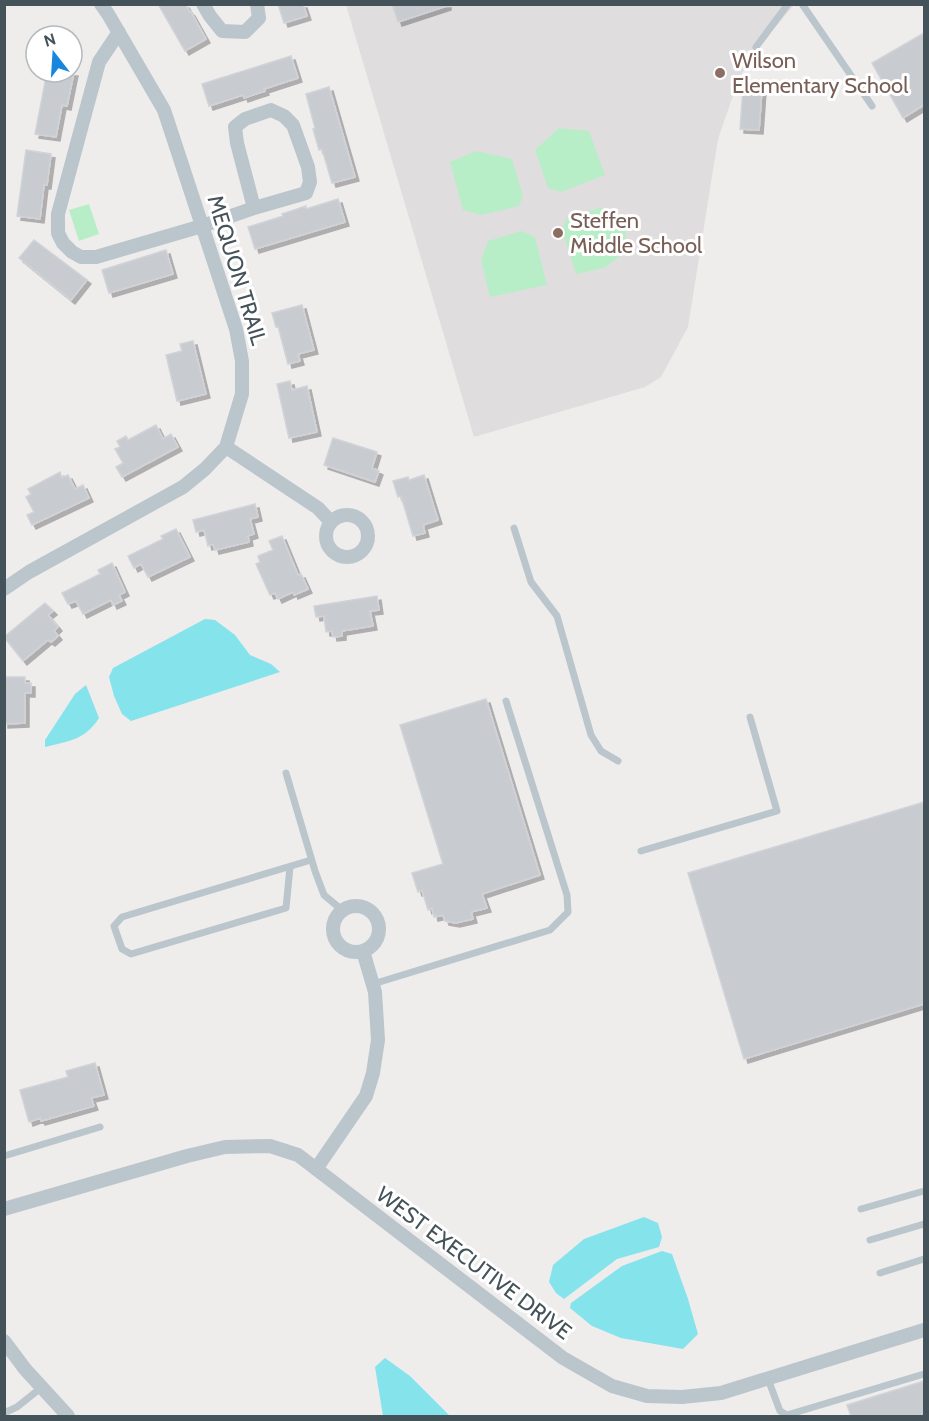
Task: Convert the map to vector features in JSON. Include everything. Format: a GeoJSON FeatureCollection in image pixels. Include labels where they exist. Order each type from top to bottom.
{"type":"FeatureCollection","features":[{"type":"Feature","properties":{"kind":"street"},"geometry":{"type":"LineString","coordinates":[[203,4],[222,31],[245,32],[259,18],[257,4]]}},
{"type":"Feature","properties":{"kind":"street","name":"MEQUON TRAIL"},"geometry":{"type":"LineString","coordinates":[[4,589],[29,572],[183,487],[205,469],[226,447],[242,394],[242,361],[236,329],[164,110],[119,32],[109,8]]}},
{"type":"Feature","properties":{"kind":"street"},"geometry":{"type":"LineString","coordinates":[[119,32],[99,62],[58,214],[58,233],[63,243],[81,257],[96,257],[306,193],[310,182],[308,167],[293,125],[284,116],[272,110],[245,119],[235,128],[254,208]]}},
{"type":"Feature","properties":{"kind":"street"},"geometry":{"type":"LineString","coordinates":[[226,447],[318,508],[331,522]]}},
{"type":"Feature","properties":{"kind":"street"},"geometry":{"type":"LineString","coordinates":[[349,907],[364,907],[371,911],[379,925],[376,941],[363,951],[356,952],[343,948],[334,937],[333,922],[342,910],[349,907]]}},
{"type":"Feature","properties":{"kind":"street"},"geometry":{"type":"LineString","coordinates":[[315,1169],[366,1096],[373,1072],[378,1040],[375,992],[363,951]]}},
{"type":"Feature","properties":{"kind":"street","name":"WEST EXECUTIVE DRIVE"},"geometry":{"type":"LineString","coordinates":[[4,1209],[225,1147],[270,1146],[298,1155],[562,1358],[612,1386],[647,1395],[682,1397],[721,1393],[924,1330]]}},
{"type":"Feature","properties":{"kind":"street"},"geometry":{"type":"LineString","coordinates":[[4,1341],[25,1369],[68,1416]]}},
{"type":"Feature","properties":{"kind":"lane"},"geometry":{"type":"LineString","coordinates":[[756,47],[788,4]]}},
{"type":"Feature","properties":{"kind":"lane"},"geometry":{"type":"LineString","coordinates":[[802,4],[872,106]]}},
{"type":"Feature","properties":{"kind":"lane"},"geometry":{"type":"LineString","coordinates":[[514,528],[531,582],[557,616],[591,735],[601,751],[618,761]]}},
{"type":"Feature","properties":{"kind":"lane"},"geometry":{"type":"LineString","coordinates":[[373,984],[550,930],[568,912],[567,895],[506,701]]}},
{"type":"Feature","properties":{"kind":"lane"},"geometry":{"type":"LineString","coordinates":[[641,851],[777,811],[750,717]]}},
{"type":"Feature","properties":{"kind":"lane"},"geometry":{"type":"LineString","coordinates":[[286,773],[311,860],[324,895],[342,910]]}},
{"type":"Feature","properties":{"kind":"lane"},"geometry":{"type":"LineString","coordinates":[[290,867],[286,908],[131,954],[122,949],[114,926],[123,917],[311,860]]}},
{"type":"Feature","properties":{"kind":"lane"},"geometry":{"type":"LineString","coordinates":[[4,1156],[100,1127]]}},
{"type":"Feature","properties":{"kind":"lane"},"geometry":{"type":"LineString","coordinates":[[861,1209],[924,1191]]}},
{"type":"Feature","properties":{"kind":"lane"},"geometry":{"type":"LineString","coordinates":[[870,1240],[924,1224]]}},
{"type":"Feature","properties":{"kind":"lane"},"geometry":{"type":"LineString","coordinates":[[880,1273],[924,1259]]}},
{"type":"Feature","properties":{"kind":"lane"},"geometry":{"type":"LineString","coordinates":[[768,1378],[780,1411],[787,1416],[924,1374]]}},
{"type":"Feature","properties":{"kind":"lane"},"geometry":{"type":"LineString","coordinates":[[4,1413],[17,1407],[42,1387]]}},
{"type":"Feature","properties":{"kind":"shaded area","name":"Steffen Middle School"},"geometry":{"type":"Polygon","coordinates":[[[346,5],[794,5],[760,45],[739,78],[718,139],[688,327],[661,377],[645,387],[474,437],[346,5]]]}},
{"type":"Feature","properties":{"kind":"green space"},"geometry":{"type":"Polygon","coordinates":[[[559,128],[589,131],[605,175],[561,192],[548,188],[535,150],[559,128]]]}},
{"type":"Feature","properties":{"kind":"green space"},"geometry":{"type":"Polygon","coordinates":[[[476,151],[512,159],[523,196],[519,206],[481,215],[463,210],[450,162],[476,151]]]}},
{"type":"Feature","properties":{"kind":"green space"},"geometry":{"type":"Polygon","coordinates":[[[89,204],[99,234],[79,241],[69,210],[89,204]]]}},
{"type":"Feature","properties":{"kind":"green space"},"geometry":{"type":"Polygon","coordinates":[[[603,207],[626,231],[624,253],[604,268],[576,274],[562,230],[567,218],[603,207]]]}},
{"type":"Feature","properties":{"kind":"green space"},"geometry":{"type":"Polygon","coordinates":[[[522,231],[535,237],[547,285],[490,297],[481,260],[488,241],[522,231]]]}},
{"type":"Feature","properties":{"kind":"water"},"geometry":{"type":"Polygon","coordinates":[[[205,619],[215,620],[235,635],[250,655],[271,664],[280,672],[131,721],[122,714],[109,677],[113,668],[205,619]]]}},
{"type":"Feature","properties":{"kind":"water"},"geometry":{"type":"Polygon","coordinates":[[[86,685],[99,718],[82,735],[45,747],[45,740],[75,694],[86,685]]]}},
{"type":"Feature","properties":{"kind":"water"},"geometry":{"type":"Polygon","coordinates":[[[644,1217],[658,1223],[662,1237],[659,1247],[617,1259],[564,1299],[556,1293],[549,1282],[553,1265],[584,1239],[644,1217]]]}},
{"type":"Feature","properties":{"kind":"water"},"geometry":{"type":"Polygon","coordinates":[[[662,1251],[672,1254],[698,1334],[683,1349],[621,1338],[592,1326],[570,1308],[571,1303],[622,1266],[662,1251]]]}},
{"type":"Feature","properties":{"kind":"water"},"geometry":{"type":"Polygon","coordinates":[[[385,1358],[410,1376],[450,1416],[383,1416],[375,1367],[385,1358]]]}},
{"type":"Feature","properties":{"kind":"building"},"geometry":{"type":"Polygon","coordinates":[[[158,4],[185,4],[206,39],[185,51],[158,4]]]}},
{"type":"Feature","properties":{"kind":"building"},"geometry":{"type":"Polygon","coordinates":[[[278,4],[303,4],[307,16],[284,23],[278,4]]]}},
{"type":"Feature","properties":{"kind":"building"},"geometry":{"type":"Polygon","coordinates":[[[392,4],[447,4],[447,6],[398,22],[392,4]]]}},
{"type":"Feature","properties":{"kind":"building"},"geometry":{"type":"Polygon","coordinates":[[[924,33],[924,105],[903,118],[872,63],[924,33]]]}},
{"type":"Feature","properties":{"kind":"building"},"geometry":{"type":"Polygon","coordinates":[[[291,56],[298,78],[244,98],[243,95],[209,106],[202,84],[291,56]]]}},
{"type":"Feature","properties":{"kind":"building"},"geometry":{"type":"Polygon","coordinates":[[[45,84],[72,84],[67,106],[62,105],[56,137],[35,134],[45,84]]]}},
{"type":"Feature","properties":{"kind":"building"},"geometry":{"type":"Polygon","coordinates":[[[329,87],[355,177],[332,183],[322,149],[319,150],[306,94],[329,87]]]}},
{"type":"Feature","properties":{"kind":"building"},"geometry":{"type":"Polygon","coordinates":[[[743,88],[762,89],[759,130],[740,129],[743,88]]]}},
{"type":"Feature","properties":{"kind":"building"},"geometry":{"type":"Polygon","coordinates":[[[26,150],[51,154],[40,219],[17,216],[26,150]]]}},
{"type":"Feature","properties":{"kind":"building"},"geometry":{"type":"Polygon","coordinates":[[[338,199],[345,222],[255,249],[248,227],[306,206],[306,209],[338,199]]]}},
{"type":"Feature","properties":{"kind":"building"},"geometry":{"type":"Polygon","coordinates":[[[34,240],[87,280],[71,300],[19,258],[34,240]]]}},
{"type":"Feature","properties":{"kind":"building"},"geometry":{"type":"Polygon","coordinates":[[[166,250],[173,274],[109,293],[102,270],[166,250]]]}},
{"type":"Feature","properties":{"kind":"building"},"geometry":{"type":"Polygon","coordinates":[[[302,305],[314,350],[298,354],[300,361],[288,364],[278,326],[276,327],[272,313],[302,305]]]}},
{"type":"Feature","properties":{"kind":"building"},"geometry":{"type":"Polygon","coordinates":[[[193,341],[206,394],[177,401],[166,355],[182,351],[180,344],[193,341]]]}},
{"type":"Feature","properties":{"kind":"building"},"geometry":{"type":"Polygon","coordinates":[[[290,381],[292,390],[307,386],[317,432],[289,438],[277,384],[290,381]]]}},
{"type":"Feature","properties":{"kind":"building"},"geometry":{"type":"Polygon","coordinates":[[[156,425],[163,439],[171,434],[178,447],[122,477],[116,467],[123,463],[115,449],[120,447],[117,441],[126,436],[128,440],[156,425]]]}},
{"type":"Feature","properties":{"kind":"building"},"geometry":{"type":"Polygon","coordinates":[[[333,438],[377,452],[372,468],[379,471],[375,482],[324,465],[333,438]]]}},
{"type":"Feature","properties":{"kind":"building"},"geometry":{"type":"Polygon","coordinates":[[[60,472],[62,478],[68,475],[75,489],[83,485],[89,498],[32,525],[27,515],[34,512],[26,497],[31,494],[28,489],[60,472]]]}},
{"type":"Feature","properties":{"kind":"building"},"geometry":{"type":"Polygon","coordinates":[[[424,475],[438,520],[423,525],[425,533],[413,536],[401,496],[398,497],[393,481],[408,477],[409,480],[424,475]]]}},
{"type":"Feature","properties":{"kind":"building"},"geometry":{"type":"Polygon","coordinates":[[[255,504],[258,517],[250,519],[254,534],[248,536],[249,542],[215,550],[213,544],[208,546],[204,530],[196,532],[193,520],[255,504]]]}},
{"type":"Feature","properties":{"kind":"building"},"geometry":{"type":"Polygon","coordinates":[[[176,529],[190,557],[148,577],[141,564],[134,568],[128,556],[163,539],[161,536],[176,529]]]}},
{"type":"Feature","properties":{"kind":"building"},"geometry":{"type":"Polygon","coordinates":[[[282,536],[298,575],[301,574],[308,589],[294,595],[293,592],[278,599],[275,593],[270,595],[256,564],[260,562],[258,556],[273,550],[269,541],[282,536]]]}},
{"type":"Feature","properties":{"kind":"building"},"geometry":{"type":"Polygon","coordinates":[[[112,563],[125,592],[119,595],[122,601],[113,605],[111,600],[83,614],[76,601],[68,604],[62,593],[100,574],[98,570],[112,563]]]}},
{"type":"Feature","properties":{"kind":"building"},"geometry":{"type":"Polygon","coordinates":[[[377,596],[379,610],[370,611],[373,626],[342,631],[342,636],[333,637],[332,631],[326,632],[324,616],[316,617],[314,606],[377,596]]]}},
{"type":"Feature","properties":{"kind":"building"},"geometry":{"type":"Polygon","coordinates":[[[45,603],[53,611],[48,615],[58,627],[54,631],[58,636],[51,642],[48,640],[23,661],[4,637],[45,603]]]}},
{"type":"Feature","properties":{"kind":"building"},"geometry":{"type":"Polygon","coordinates":[[[4,677],[25,677],[25,683],[31,683],[31,693],[25,693],[25,723],[4,724],[4,677]]]}},
{"type":"Feature","properties":{"kind":"building"},"geometry":{"type":"Polygon","coordinates":[[[486,699],[540,875],[482,894],[487,908],[471,912],[473,919],[456,923],[445,921],[443,915],[434,917],[432,908],[428,910],[422,890],[418,892],[412,873],[443,864],[400,725],[486,699]]]}},
{"type":"Feature","properties":{"kind":"building"},"geometry":{"type":"Polygon","coordinates":[[[924,802],[924,1004],[744,1059],[688,873],[924,802]]]}},
{"type":"Feature","properties":{"kind":"building"},"geometry":{"type":"Polygon","coordinates":[[[95,1063],[104,1095],[91,1098],[94,1106],[41,1121],[40,1118],[29,1122],[20,1090],[68,1077],[66,1071],[95,1063]]]}},
{"type":"Feature","properties":{"kind":"building"},"geometry":{"type":"Polygon","coordinates":[[[924,1381],[924,1416],[851,1416],[847,1405],[924,1381]]]}},
{"type":"Feature","properties":{"kind":"place","name":"Wilson Elementary School"},"geometry":{"type":"Point","coordinates":[720,73]}},
{"type":"Feature","properties":{"kind":"place","name":"Steffen Middle School"},"geometry":{"type":"Point","coordinates":[558,233]}}]}
